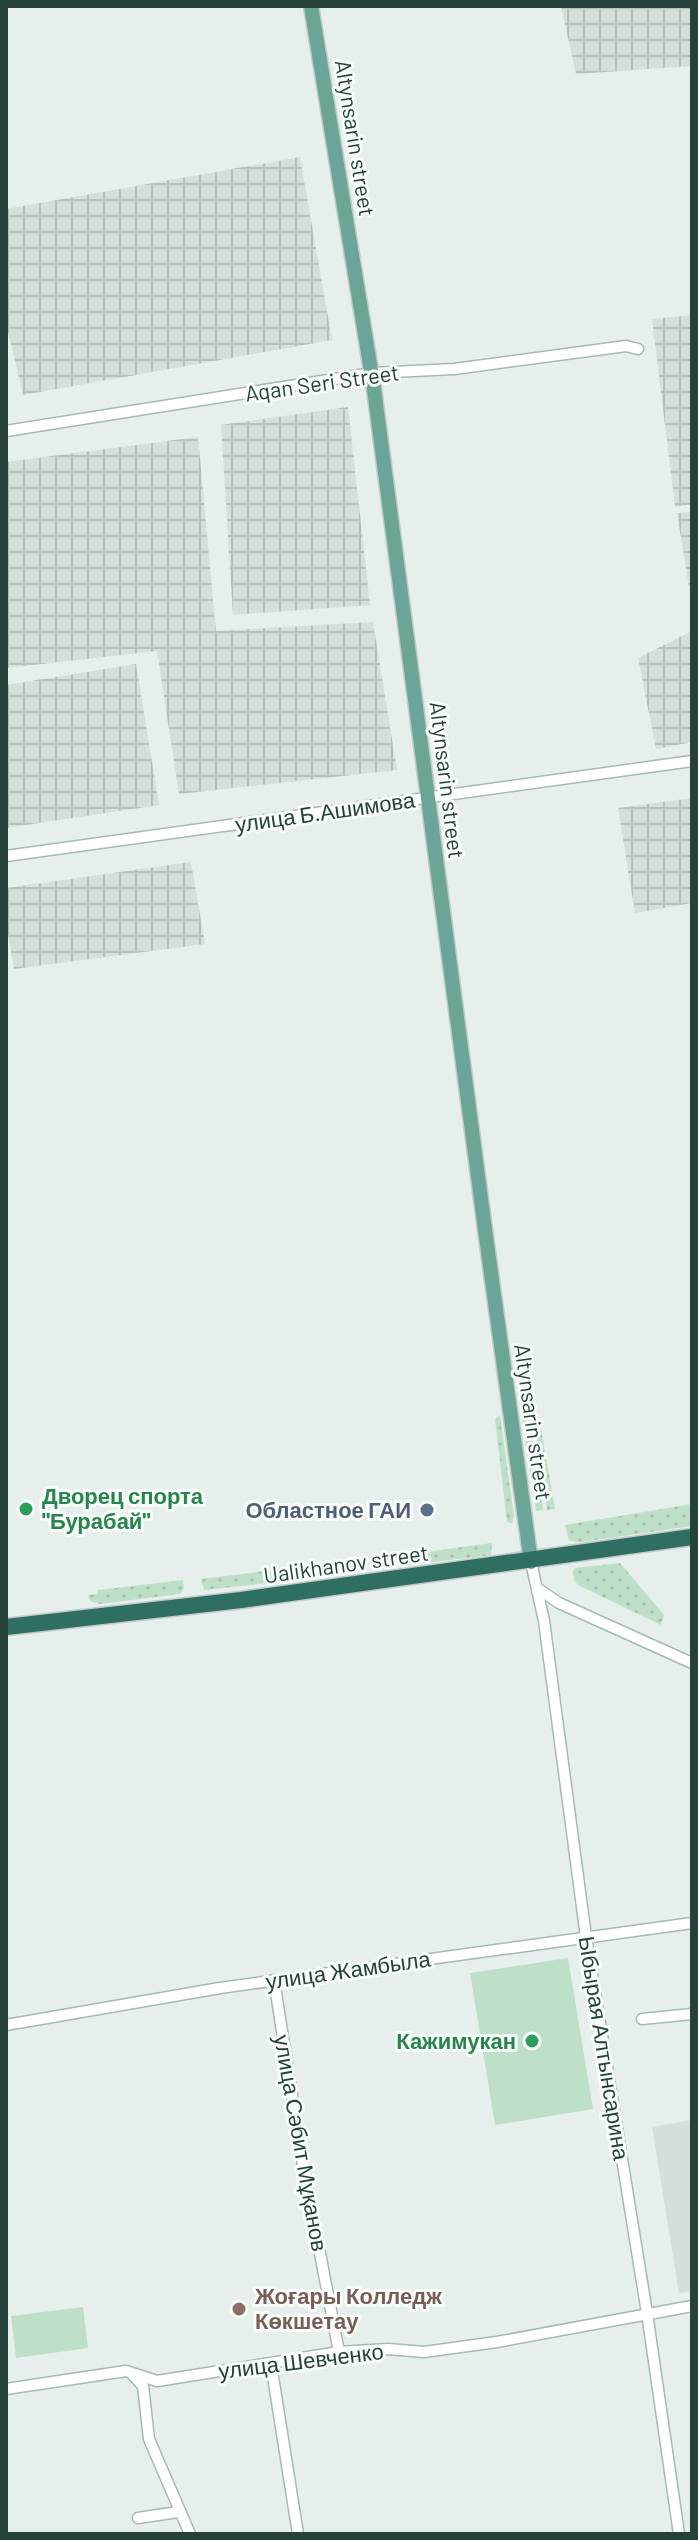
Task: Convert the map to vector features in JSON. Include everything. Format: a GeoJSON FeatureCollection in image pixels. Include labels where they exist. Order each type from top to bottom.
{"type":"FeatureCollection","features":[{"type":"Feature","properties":{"kind":"highway","name":"Ualikhanov street"},"geometry":{"type":"LineString","coordinates":[[6,1627],[531,1562],[692,1537]]}},
{"type":"Feature","properties":{"kind":"main road","name":"Altynsarin street"},"geometry":{"type":"LineString","coordinates":[[311,6],[372,373],[531,1562]]}},
{"type":"Feature","properties":{"kind":"street","name":"Aqan Seri Street"},"geometry":{"type":"LineString","coordinates":[[6,431],[372,373],[454,369],[626,346],[638,349]]}},
{"type":"Feature","properties":{"kind":"street","name":"улица Б.Ашимова"},"geometry":{"type":"LineString","coordinates":[[6,856],[692,761]]}},
{"type":"Feature","properties":{"kind":"street","name":"Ыбырая Алтынсарина"},"geometry":{"type":"LineString","coordinates":[[531,1562],[544,1621],[586,1937],[679,2534]]}},
{"type":"Feature","properties":{"kind":"street"},"geometry":{"type":"LineString","coordinates":[[537,1588],[559,1603],[692,1663]]}},
{"type":"Feature","properties":{"kind":"street","name":"улица Жамбыла"},"geometry":{"type":"LineString","coordinates":[[6,2025],[274,1980],[692,1923]]}},
{"type":"Feature","properties":{"kind":"street","name":"улица Сәбит Мұқанов"},"geometry":{"type":"LineString","coordinates":[[274,1980],[303,2165],[339,2352]]}},
{"type":"Feature","properties":{"kind":"street"},"geometry":{"type":"LineString","coordinates":[[642,2019],[692,2014]]}},
{"type":"Feature","properties":{"kind":"street","name":"улица Шевченко"},"geometry":{"type":"LineString","coordinates":[[6,2389],[126,2371],[157,2381],[339,2352],[388,2349],[424,2352],[497,2342],[692,2306]]}},
{"type":"Feature","properties":{"kind":"street"},"geometry":{"type":"LineString","coordinates":[[271,2364],[298,2534]]}},
{"type":"Feature","properties":{"kind":"street"},"geometry":{"type":"LineString","coordinates":[[126,2371],[138,2378],[143,2386],[149,2439],[190,2534]]}},
{"type":"Feature","properties":{"kind":"street"},"geometry":{"type":"LineString","coordinates":[[138,2518],[178,2512]]}},
{"type":"Feature","properties":{"kind":"shaded area"},"geometry":{"type":"Polygon","coordinates":[[[561,6],[692,6],[692,66],[576,74],[561,6]]]}},
{"type":"Feature","properties":{"kind":"shaded area"},"geometry":{"type":"Polygon","coordinates":[[[300,157],[332,340],[23,395],[6,323],[6,209],[300,157]]]}},
{"type":"Feature","properties":{"kind":"shaded area"},"geometry":{"type":"Polygon","coordinates":[[[692,315],[692,504],[675,507],[652,319],[692,315]]]}},
{"type":"Feature","properties":{"kind":"shaded area"},"geometry":{"type":"Polygon","coordinates":[[[348,407],[370,605],[233,615],[221,425],[348,407]]]}},
{"type":"Feature","properties":{"kind":"shaded area"},"geometry":{"type":"Polygon","coordinates":[[[198,437],[216,631],[373,622],[397,770],[179,794],[157,651],[6,668],[6,462],[198,437]]]}},
{"type":"Feature","properties":{"kind":"shaded area"},"geometry":{"type":"Polygon","coordinates":[[[692,512],[692,605],[677,513],[692,512]]]}},
{"type":"Feature","properties":{"kind":"shaded area"},"geometry":{"type":"Polygon","coordinates":[[[692,631],[692,742],[656,749],[638,658],[692,631]]]}},
{"type":"Feature","properties":{"kind":"shaded area"},"geometry":{"type":"Polygon","coordinates":[[[136,664],[159,805],[6,828],[6,685],[136,664]]]}},
{"type":"Feature","properties":{"kind":"shaded area"},"geometry":{"type":"Polygon","coordinates":[[[692,798],[692,903],[635,913],[618,808],[692,798]]]}},
{"type":"Feature","properties":{"kind":"shaded area"},"geometry":{"type":"Polygon","coordinates":[[[191,862],[205,944],[14,969],[6,923],[6,888],[191,862]]]}},
{"type":"Feature","properties":{"kind":"shaded area"},"geometry":{"type":"Polygon","coordinates":[[[692,2120],[692,2291],[679,2293],[652,2127],[692,2120]]]}},
{"type":"Feature","properties":{"kind":"green space"},"geometry":{"type":"Polygon","coordinates":[[[528,1411],[543,1510],[536,1511],[521,1412],[528,1411]]]}},
{"type":"Feature","properties":{"kind":"green space"},"geometry":{"type":"Polygon","coordinates":[[[500,1415],[514,1516],[512,1523],[507,1522],[495,1419],[500,1415]]]}},
{"type":"Feature","properties":{"kind":"green space"},"geometry":{"type":"Polygon","coordinates":[[[534,1417],[539,1417],[555,1509],[547,1510],[534,1417]]]}},
{"type":"Feature","properties":{"kind":"green space"},"geometry":{"type":"Polygon","coordinates":[[[692,1504],[692,1526],[582,1542],[569,1541],[565,1525],[692,1504]]]}},
{"type":"Feature","properties":{"kind":"green space"},"geometry":{"type":"Polygon","coordinates":[[[492,1543],[491,1555],[401,1566],[393,1559],[395,1556],[492,1543]]]}},
{"type":"Feature","properties":{"kind":"green space"},"geometry":{"type":"Polygon","coordinates":[[[351,1563],[351,1572],[291,1580],[287,1572],[351,1563]]]}},
{"type":"Feature","properties":{"kind":"green space"},"geometry":{"type":"Polygon","coordinates":[[[620,1563],[664,1615],[661,1625],[578,1585],[574,1580],[575,1568],[620,1563]]]}},
{"type":"Feature","properties":{"kind":"green space"},"geometry":{"type":"Polygon","coordinates":[[[273,1570],[274,1578],[269,1583],[204,1590],[201,1579],[273,1570]]]}},
{"type":"Feature","properties":{"kind":"green space"},"geometry":{"type":"Polygon","coordinates":[[[183,1580],[184,1588],[180,1594],[100,1604],[90,1601],[88,1595],[97,1594],[98,1590],[183,1580]]]}},
{"type":"Feature","properties":{"kind":"green space","name":"Кажимукан"},"geometry":{"type":"Polygon","coordinates":[[[568,1958],[593,2109],[495,2125],[470,1973],[568,1958]]]}},
{"type":"Feature","properties":{"kind":"green space"},"geometry":{"type":"Polygon","coordinates":[[[83,2307],[88,2348],[16,2358],[11,2316],[83,2307]]]}},
{"type":"Feature","properties":{"kind":"place","name":"Дворец спорта \"Бурабай\""},"geometry":{"type":"Point","coordinates":[26,1509]}},
{"type":"Feature","properties":{"kind":"place","name":"Областное ГАИ"},"geometry":{"type":"Point","coordinates":[427,1510]}},
{"type":"Feature","properties":{"kind":"place","name":"Кажимукан"},"geometry":{"type":"Point","coordinates":[532,2041]}},
{"type":"Feature","properties":{"kind":"place","name":"Жоғары Колледж Көкшетау"},"geometry":{"type":"Point","coordinates":[239,2309]}}]}
